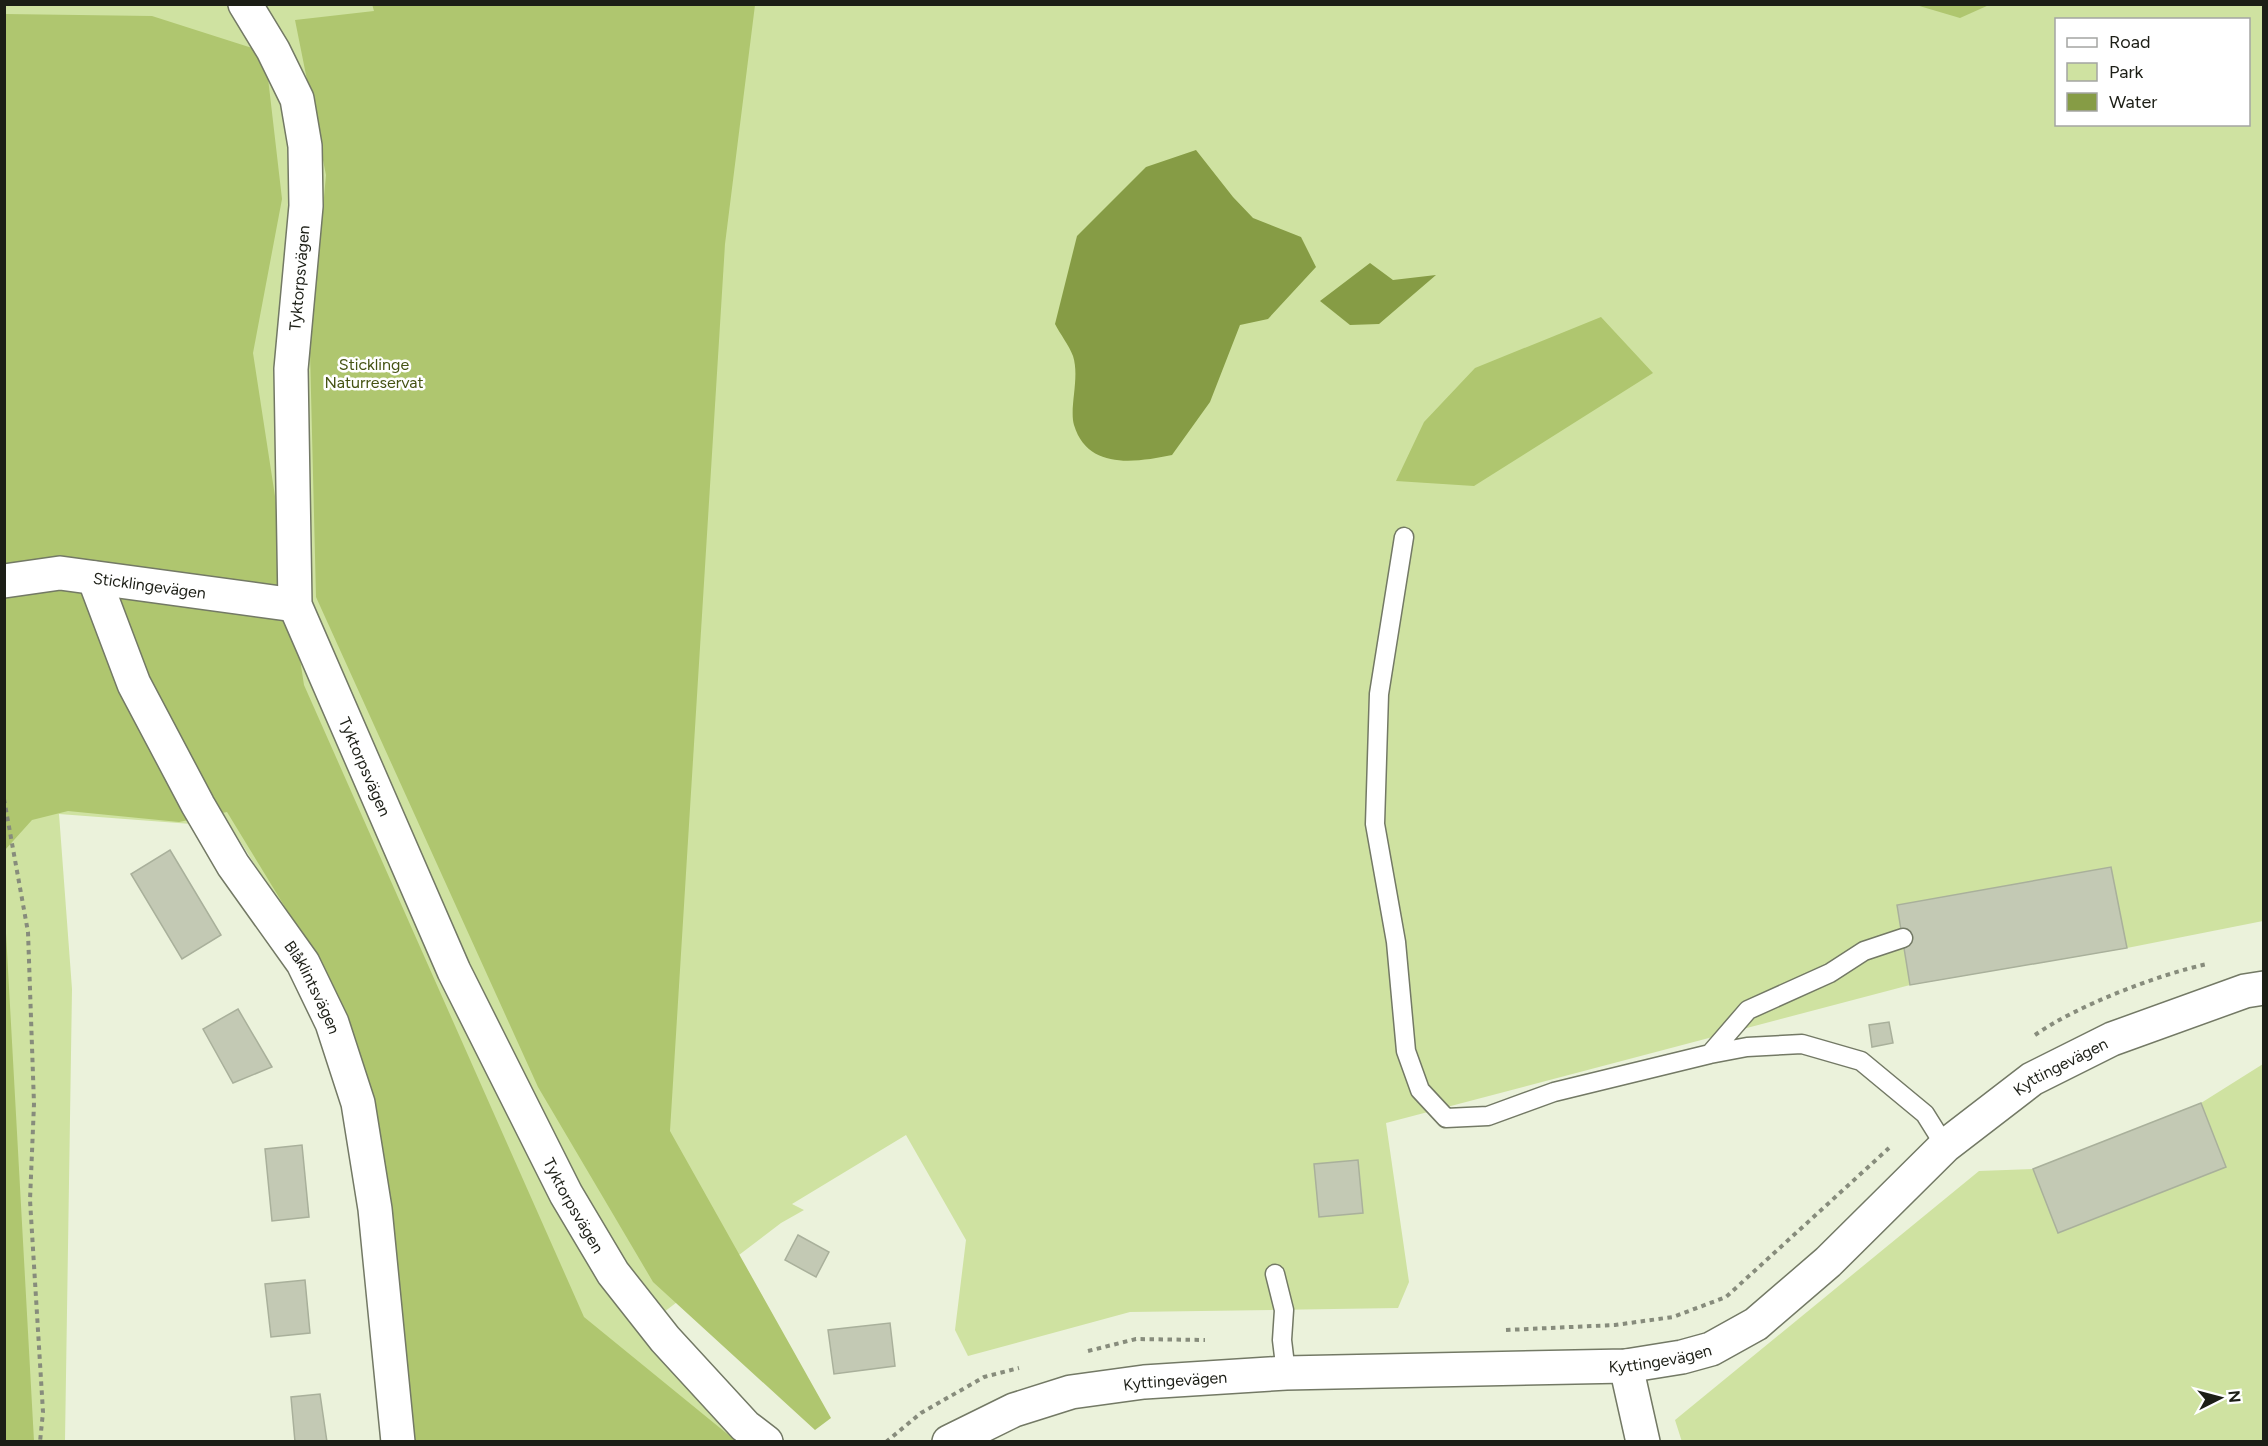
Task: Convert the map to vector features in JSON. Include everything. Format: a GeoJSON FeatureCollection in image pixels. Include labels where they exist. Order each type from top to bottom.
{"type":"FeatureCollection","features":[{"type":"Feature","properties":{"kind":"street","name":"Tyktorpsvägen"},"geometry":{"type":"LineString","coordinates":[[245,4],[273,50],[297,99],[305,146],[306,206],[291,369],[295,605],[454,971],[566,1194],[613,1273],[664,1339],[745,1426],[766,1442]]}},
{"type":"Feature","properties":{"kind":"street","name":"Sticklingevägen"},"geometry":{"type":"LineString","coordinates":[[4,581],[60,573],[295,605]]}},
{"type":"Feature","properties":{"kind":"street","name":"Blåklintsvägen"},"geometry":{"type":"LineString","coordinates":[[94,578],[135,684],[198,805],[233,865],[303,963],[332,1023],[358,1103],[371,1186],[398,1442]]}},
{"type":"Feature","properties":{"kind":"street","name":"Kyttingevägen"},"geometry":{"type":"LineString","coordinates":[[949,1442],[1014,1410],[1071,1392],[1144,1382],[1286,1372],[1626,1366],[1682,1357],[1711,1348],[1756,1324],[1828,1262],[1945,1146],[2032,1079],[2112,1039],[2245,991],[2264,988]]}},
{"type":"Feature","properties":{"kind":"street"},"geometry":{"type":"LineString","coordinates":[[1626,1366],[1643,1442]]}},
{"type":"Feature","properties":{"kind":"lane"},"geometry":{"type":"LineString","coordinates":[[1404,537],[1379,694],[1375,824],[1396,942],[1406,1052],[1420,1090],[1446,1119],[1488,1116],[1554,1092],[1710,1054],[1747,1047],[1802,1044],[1861,1061],[1925,1114],[1945,1146]]}},
{"type":"Feature","properties":{"kind":"lane"},"geometry":{"type":"LineString","coordinates":[[1710,1054],[1748,1010],[1830,973],[1864,951],[1903,938]]}},
{"type":"Feature","properties":{"kind":"lane"},"geometry":{"type":"LineString","coordinates":[[1275,1274],[1284,1310],[1282,1340],[1286,1372]]}},
{"type":"Feature","properties":{"kind":"path"},"geometry":{"type":"LineString","coordinates":[[4,799],[28,932],[34,1104],[30,1200],[43,1412],[40,1442]]}},
{"type":"Feature","properties":{"kind":"path"},"geometry":{"type":"LineString","coordinates":[[2025,1042],[2053,1022],[2171,972],[2217,962]]}},
{"type":"Feature","properties":{"kind":"path"},"geometry":{"type":"LineString","coordinates":[[1496,1330],[1615,1325],[1673,1317],[1726,1297],[1925,1114]]}},
{"type":"Feature","properties":{"kind":"path"},"geometry":{"type":"LineString","coordinates":[[1081,1353],[1136,1339],[1214,1340]]}},
{"type":"Feature","properties":{"kind":"path"},"geometry":{"type":"LineString","coordinates":[[886,1442],[921,1413],[984,1377],[1027,1366]]}},
{"type":"Feature","properties":{"kind":"green space","name":"Sticklinge Naturreservat"},"geometry":{"type":"Polygon","coordinates":[[[372,4],[755,5],[725,244],[670,1131],[831,1418],[815,1430],[653,1282],[538,1087],[316,597],[310,352],[326,175],[295,20],[374,11],[372,4]]]}},
{"type":"Feature","properties":{"kind":"green space","name":"Sticklinge Naturreservat"},"geometry":{"type":"Polygon","coordinates":[[[5,5],[2263,5],[2263,921],[2127,948],[1910,985],[1386,1123],[1409,1282],[1398,1308],[1130,1312],[968,1356],[955,1330],[966,1240],[906,1135],[792,1204],[804,1210],[781,1223],[664,1312],[758,1441],[413,1442],[334,990],[231,827],[59,814],[72,989],[65,1441],[5,1442],[5,5]]]}},
{"type":"Feature","properties":{"kind":"green space"},"geometry":{"type":"Polygon","coordinates":[[[1916,5],[1989,5],[1960,18],[1916,5]]]}},
{"type":"Feature","properties":{"kind":"green space"},"geometry":{"type":"Polygon","coordinates":[[[5,14],[152,16],[265,52],[282,199],[253,353],[304,685],[584,1317],[736,1441],[415,1441],[376,1118],[336,991],[227,812],[179,822],[68,811],[32,820],[5,850],[5,14]]]}},
{"type":"Feature","properties":{"kind":"green space"},"geometry":{"type":"Polygon","coordinates":[[[1601,317],[1653,373],[1474,486],[1396,481],[1424,422],[1475,368],[1601,317]]]}},
{"type":"Feature","properties":{"kind":"green space"},"geometry":{"type":"Polygon","coordinates":[[[5,915],[34,1441],[5,1441],[5,915]]]}},
{"type":"Feature","properties":{"kind":"green space"},"geometry":{"type":"Polygon","coordinates":[[[2263,1064],[2263,1441],[1682,1442],[1675,1420],[1979,1171],[2033,1169],[2201,1103],[2263,1064]]]}},
{"type":"Feature","properties":{"kind":"water"},"geometry":{"type":"Polygon","coordinates":[[[1196,150],[1233,197],[1253,218],[1301,237],[1316,267],[1268,319],[1240,325],[1210,402],[1172,455],[1129,461],[1102,457],[1090,450],[1081,440],[1074,425],[1075,365],[1073,356],[1055,324],[1077,236],[1146,167],[1196,150]]]}},
{"type":"Feature","properties":{"kind":"water"},"geometry":{"type":"Polygon","coordinates":[[[1370,263],[1393,280],[1436,275],[1379,324],[1350,325],[1320,301],[1370,263]]]}},
{"type":"Feature","properties":{"kind":"building"},"geometry":{"type":"Polygon","coordinates":[[[170,850],[221,935],[182,959],[131,874],[170,850]]]}},
{"type":"Feature","properties":{"kind":"building"},"geometry":{"type":"Polygon","coordinates":[[[2111,867],[2127,948],[1910,985],[1897,905],[2111,867]]]}},
{"type":"Feature","properties":{"kind":"building"},"geometry":{"type":"Polygon","coordinates":[[[238,1009],[272,1067],[233,1083],[203,1029],[238,1009]]]}},
{"type":"Feature","properties":{"kind":"building"},"geometry":{"type":"Polygon","coordinates":[[[1889,1022],[1893,1043],[1872,1047],[1869,1025],[1889,1022]]]}},
{"type":"Feature","properties":{"kind":"building"},"geometry":{"type":"Polygon","coordinates":[[[2201,1103],[2226,1167],[2058,1233],[2033,1169],[2201,1103]]]}},
{"type":"Feature","properties":{"kind":"building"},"geometry":{"type":"Polygon","coordinates":[[[302,1145],[309,1217],[272,1221],[265,1149],[302,1145]]]}},
{"type":"Feature","properties":{"kind":"building"},"geometry":{"type":"Polygon","coordinates":[[[1358,1160],[1363,1213],[1319,1217],[1314,1164],[1358,1160]]]}},
{"type":"Feature","properties":{"kind":"building"},"geometry":{"type":"Polygon","coordinates":[[[798,1235],[829,1252],[816,1277],[785,1260],[798,1235]]]}},
{"type":"Feature","properties":{"kind":"building"},"geometry":{"type":"Polygon","coordinates":[[[305,1280],[310,1333],[271,1337],[265,1284],[305,1280]]]}},
{"type":"Feature","properties":{"kind":"building"},"geometry":{"type":"Polygon","coordinates":[[[890,1323],[895,1366],[834,1374],[828,1330],[890,1323]]]}},
{"type":"Feature","properties":{"kind":"building"},"geometry":{"type":"Polygon","coordinates":[[[320,1394],[327,1442],[295,1442],[291,1397],[320,1394]]]}}]}
